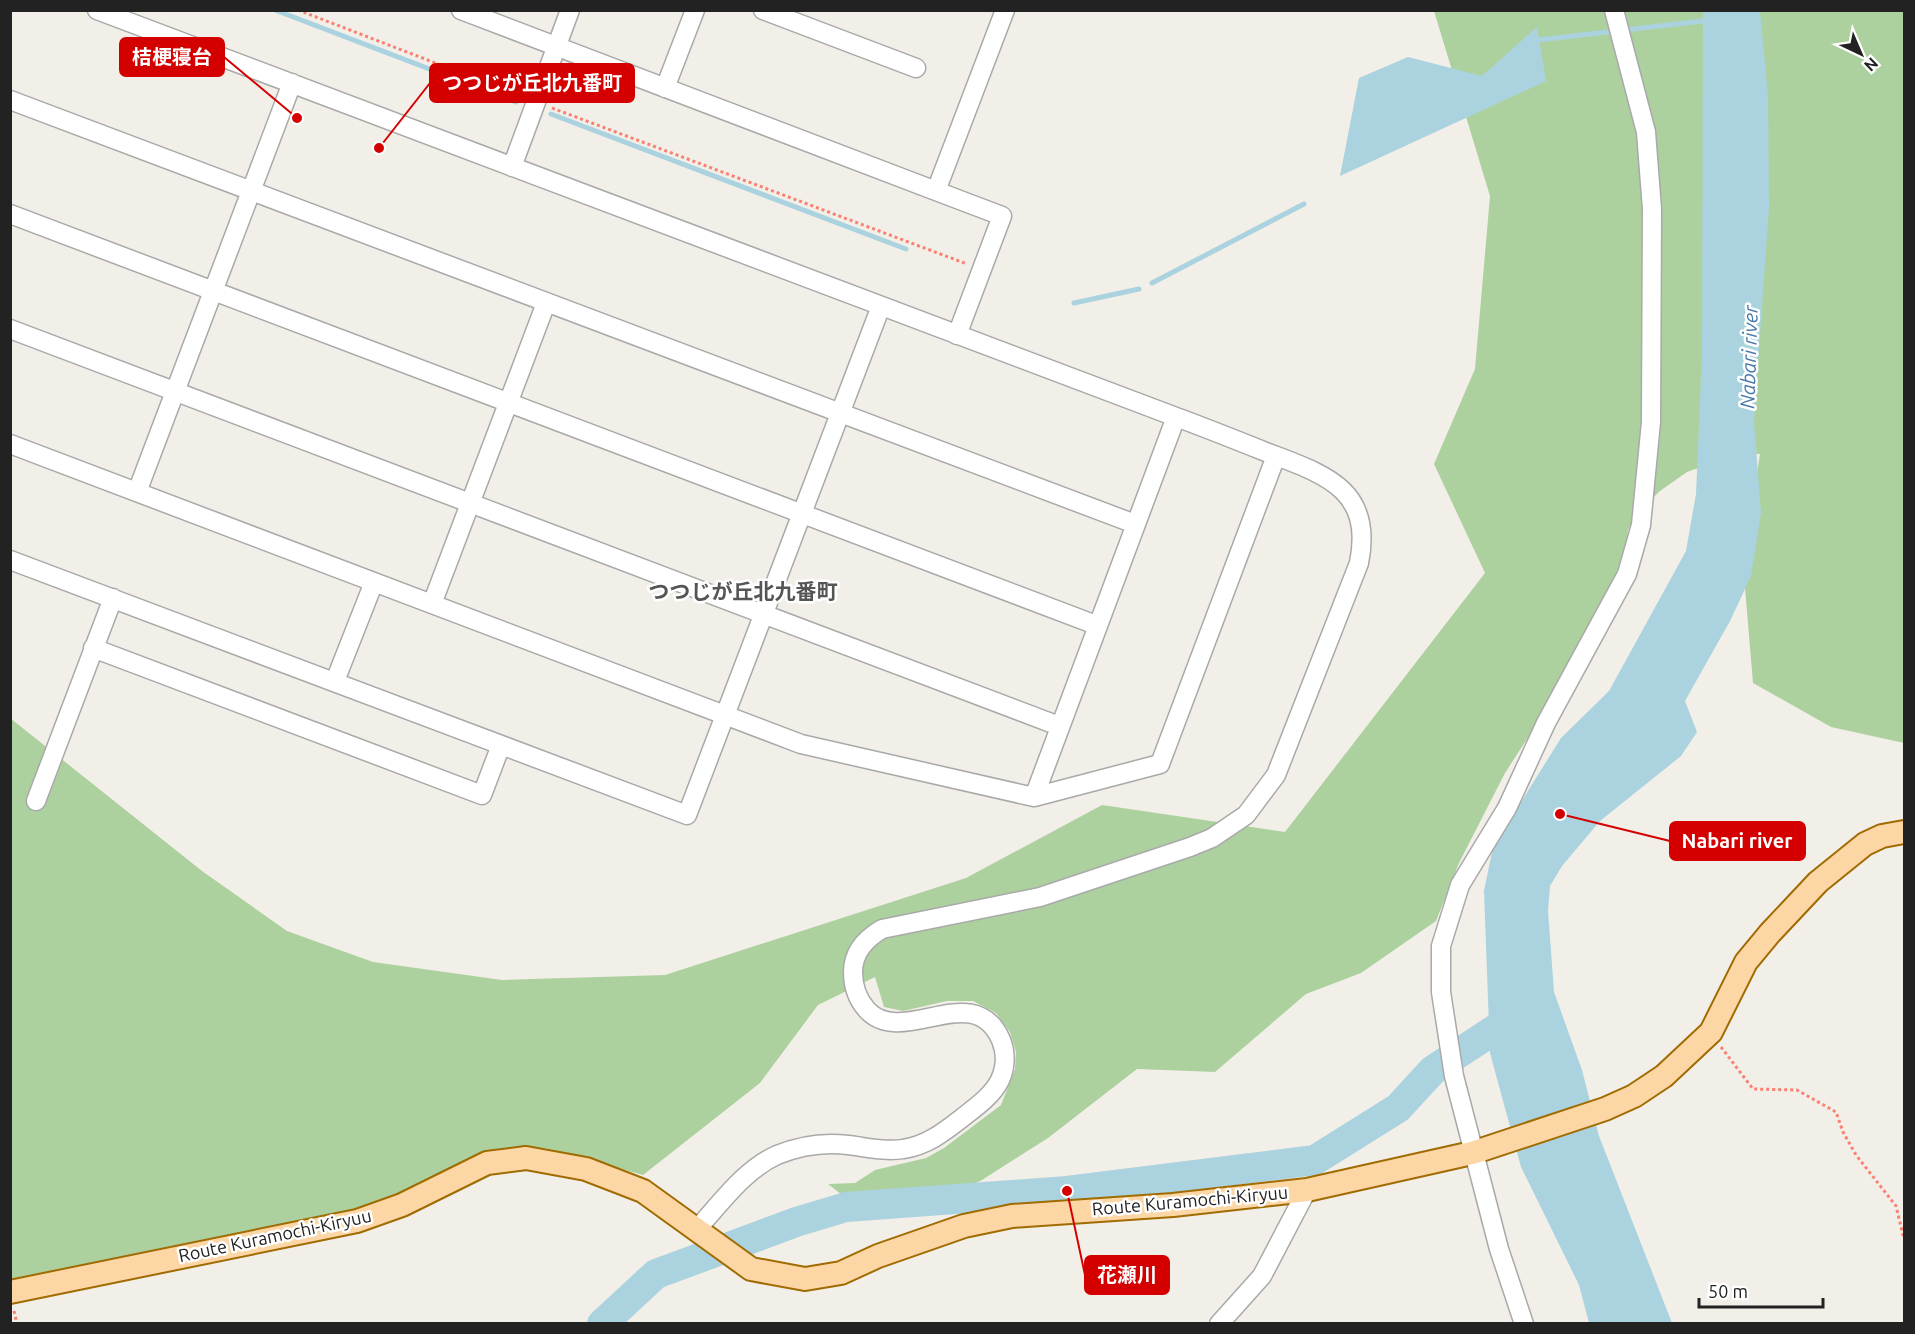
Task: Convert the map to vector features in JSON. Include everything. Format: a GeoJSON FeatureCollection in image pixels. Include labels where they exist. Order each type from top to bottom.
{"type":"FeatureCollection","features":[{"type":"Feature","properties":{"kind":"main road","name":"Route Kuramochi-Kiryuu"},"geometry":{"type":"LineString","coordinates":[[10,1292],[357,1221],[402,1204],[487,1163],[508,1159],[526,1158],[586,1169],[643,1191],[751,1269],[787,1278],[822,1277],[841,1273],[878,1256],[964,1226],[1012,1216],[1173,1205],[1307,1190],[1472,1153],[1605,1109],[1634,1096],[1664,1076],[1711,1032],[1746,962],[1818,882],[1865,844],[1882,837],[1905,832]]}},
{"type":"Feature","properties":{"kind":"street"},"geometry":{"type":"LineString","coordinates":[[461,10],[1002,216],[957,335]]}},
{"type":"Feature","properties":{"kind":"street"},"geometry":{"type":"LineString","coordinates":[[512,167],[570,10]]}},
{"type":"Feature","properties":{"kind":"street"},"geometry":{"type":"LineString","coordinates":[[665,88],[695,10]]}},
{"type":"Feature","properties":{"kind":"street"},"geometry":{"type":"LineString","coordinates":[[763,10],[916,68]]}},
{"type":"Feature","properties":{"kind":"street"},"geometry":{"type":"LineString","coordinates":[[936,191],[1005,10]]}},
{"type":"Feature","properties":{"kind":"street"},"geometry":{"type":"LineString","coordinates":[[106,12],[1324,475],[1345,492],[1358,517],[1363,547],[1359,563],[1276,775],[1268,789],[1232,827],[1190,847],[1040,897],[888,928],[869,937],[853,964],[853,978],[863,1006],[872,1016],[891,1023],[901,1024],[957,1012],[972,1014],[987,1023],[999,1037],[1005,1060],[1003,1074],[996,1089],[935,1138],[922,1144],[887,1150],[820,1144],[777,1155],[758,1166],[742,1180],[697,1229]]}},
{"type":"Feature","properties":{"kind":"street"},"geometry":{"type":"LineString","coordinates":[[1524,1323],[1499,1249],[1472,1153],[1454,1076],[1441,992],[1441,946],[1460,885],[1507,808],[1546,723],[1627,574],[1641,525],[1651,422],[1652,209],[1646,132],[1615,16]]}},
{"type":"Feature","properties":{"kind":"street"},"geometry":{"type":"LineString","coordinates":[[137,492],[292,84]]}},
{"type":"Feature","properties":{"kind":"street"},"geometry":{"type":"LineString","coordinates":[[10,100],[1135,524]]}},
{"type":"Feature","properties":{"kind":"street"},"geometry":{"type":"LineString","coordinates":[[10,214],[1096,625]]}},
{"type":"Feature","properties":{"kind":"street"},"geometry":{"type":"LineString","coordinates":[[432,604],[546,303]]}},
{"type":"Feature","properties":{"kind":"street"},"geometry":{"type":"LineString","coordinates":[[10,560],[687,815],[881,306]]}},
{"type":"Feature","properties":{"kind":"street"},"geometry":{"type":"LineString","coordinates":[[10,329],[1059,726]]}},
{"type":"Feature","properties":{"kind":"street"},"geometry":{"type":"LineString","coordinates":[[1035,797],[1096,625],[1176,417]]}},
{"type":"Feature","properties":{"kind":"street"},"geometry":{"type":"LineString","coordinates":[[10,444],[801,744],[1035,797],[1160,764],[1276,456]]}},
{"type":"Feature","properties":{"kind":"street"},"geometry":{"type":"LineString","coordinates":[[335,681],[374,582]]}},
{"type":"Feature","properties":{"kind":"street"},"geometry":{"type":"LineString","coordinates":[[36,801],[112,598]]}},
{"type":"Feature","properties":{"kind":"street"},"geometry":{"type":"LineString","coordinates":[[93,648],[482,795],[501,745]]}},
{"type":"Feature","properties":{"kind":"street"},"geometry":{"type":"LineString","coordinates":[[1219,1323],[1262,1276],[1307,1190]]}},
{"type":"Feature","properties":{"kind":"path"},"geometry":{"type":"LineString","coordinates":[[298,10],[981,270]]}},
{"type":"Feature","properties":{"kind":"path"},"geometry":{"type":"LineString","coordinates":[[1711,1032],[1753,1089],[1797,1090],[1836,1112],[1843,1132],[1856,1155],[1896,1206],[1905,1239]]}},
{"type":"Feature","properties":{"kind":"path"},"geometry":{"type":"LineString","coordinates":[[10,1304],[17,1323]]}},
{"type":"Feature","properties":{"kind":"green space"},"geometry":{"type":"Polygon","coordinates":[[[1434,11],[1904,11],[1904,743],[1831,727],[1753,683],[1743,564],[1760,454],[1741,453],[1687,472],[1660,491],[1637,513],[1628,530],[1615,612],[1564,682],[1505,773],[1459,863],[1436,921],[1361,973],[1306,994],[1215,1072],[1137,1069],[1048,1138],[982,1180],[954,1193],[927,1198],[850,1201],[828,1184],[855,1183],[875,1170],[926,1158],[944,1148],[1001,1105],[1015,1069],[1016,1052],[1010,1032],[996,1013],[973,1001],[947,1001],[903,1011],[884,1007],[875,977],[818,1005],[760,1083],[643,1175],[545,1148],[482,1158],[354,1216],[11,1282],[10,718],[202,871],[287,931],[373,962],[502,980],[665,975],[966,878],[1102,805],[1285,832],[1485,573],[1434,464],[1475,369],[1490,196],[1434,11]]]}},
{"type":"Feature","properties":{"kind":"water"},"geometry":{"type":"Polygon","coordinates":[[[1703,11],[1760,11],[1768,96],[1769,207],[1754,421],[1761,513],[1751,576],[1730,621],[1685,701],[1697,732],[1681,756],[1600,821],[1562,866],[1550,886],[1548,910],[1554,992],[1582,1070],[1599,1136],[1672,1323],[1589,1323],[1579,1285],[1521,1167],[1490,1053],[1484,891],[1493,847],[1561,738],[1609,691],[1686,551],[1696,494],[1702,353],[1703,11]]]}},
{"type":"Feature","properties":{"kind":"water"},"geometry":{"type":"Polygon","coordinates":[[[1537,27],[1546,81],[1340,176],[1359,78],[1408,57],[1482,76],[1537,27]]]}},
{"type":"Feature","properties":{"kind":"waterway"},"geometry":{"type":"LineString","coordinates":[[275,10],[516,102]]}},
{"type":"Feature","properties":{"kind":"waterway"},"geometry":{"type":"LineString","coordinates":[[1539,40],[1711,20]]}},
{"type":"Feature","properties":{"kind":"waterway"},"geometry":{"type":"LineString","coordinates":[[551,114],[906,249]]}},
{"type":"Feature","properties":{"kind":"waterway"},"geometry":{"type":"LineString","coordinates":[[1152,283],[1304,204]]}},
{"type":"Feature","properties":{"kind":"waterway"},"geometry":{"type":"LineString","coordinates":[[1074,303],[1139,289]]}},
{"type":"Feature","properties":{"kind":"waterway"},"geometry":{"type":"LineString","coordinates":[[602,1324],[656,1274],[796,1222],[846,1207],[1067,1191],[1315,1160],[1398,1108],[1433,1070],[1523,1011]]}},
{"type":"Feature","properties":{"kind":"place","name":"桔梗寝台"},"geometry":{"type":"Point","coordinates":[297,118]}},
{"type":"Feature","properties":{"kind":"place","name":"つつじが丘北九番町"},"geometry":{"type":"Point","coordinates":[379,148]}},
{"type":"Feature","properties":{"kind":"place","name":"Nabari river"},"geometry":{"type":"Point","coordinates":[1560,814]}},
{"type":"Feature","properties":{"kind":"place","name":"花瀬川"},"geometry":{"type":"Point","coordinates":[1067,1191]}},
{"type":"Feature","properties":{"kind":"district","name":"つつじが丘北九番町"},"geometry":{"type":"Point","coordinates":[743,592]}}]}
